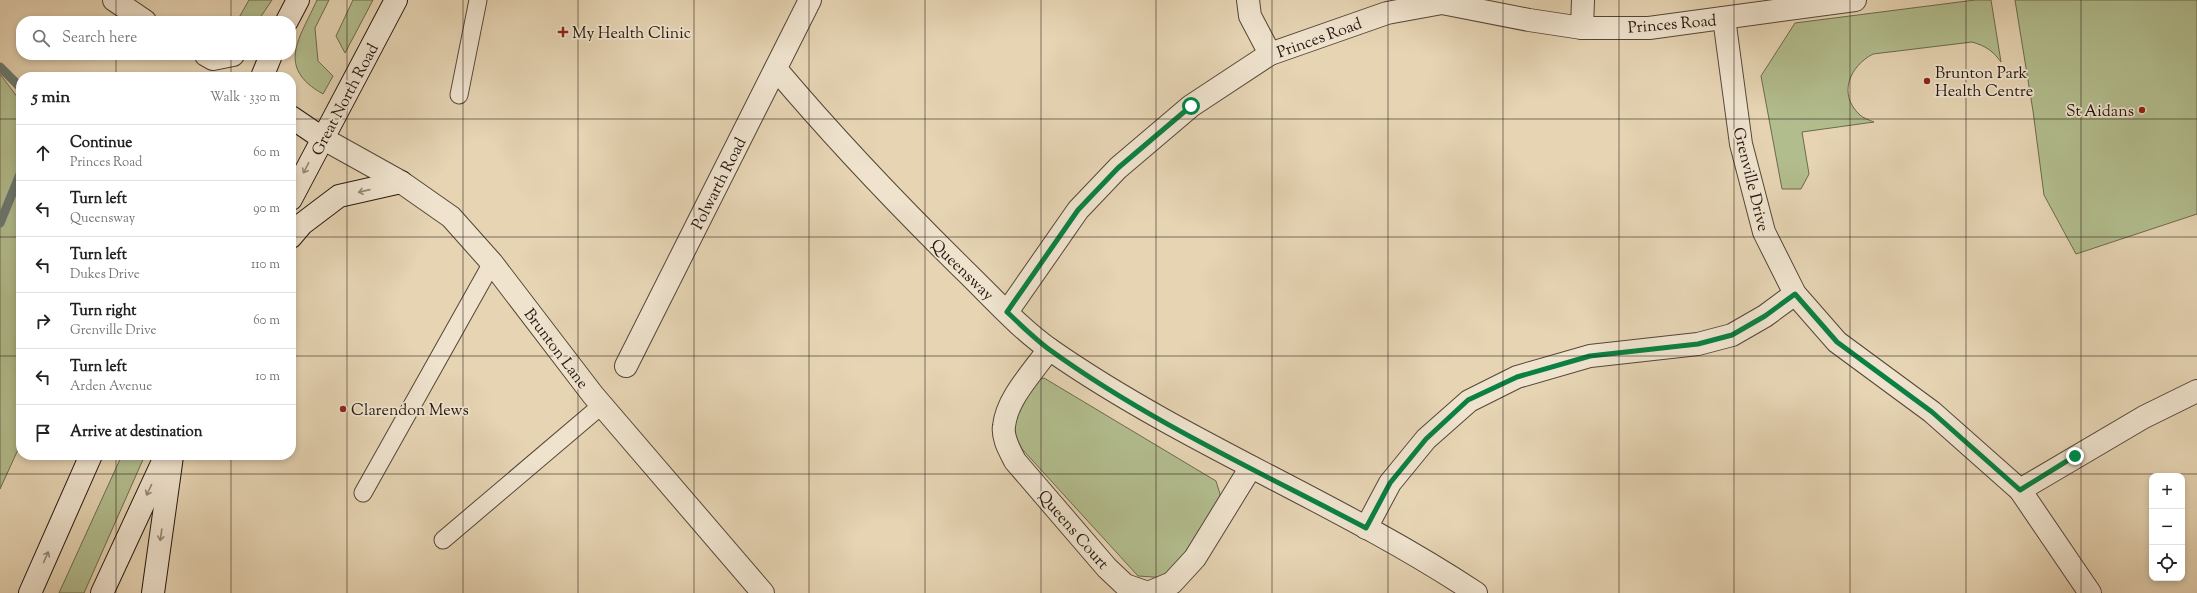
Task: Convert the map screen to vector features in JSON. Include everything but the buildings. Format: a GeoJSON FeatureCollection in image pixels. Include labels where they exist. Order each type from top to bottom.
{"type":"FeatureCollection","features":[{"type":"Feature","properties":{"kind":"street"},"geometry":{"type":"LineString","coordinates":[[114,0],[138,16]]}},
{"type":"Feature","properties":{"kind":"street"},"geometry":{"type":"LineString","coordinates":[[290,16],[298,0]]}},
{"type":"Feature","properties":{"kind":"street","name":"Great North Road"},"geometry":{"type":"LineString","coordinates":[[296,188],[396,0]]}},
{"type":"Feature","properties":{"kind":"street","name":"Polwarth Road"},"geometry":{"type":"LineString","coordinates":[[626,366],[810,0]]}},
{"type":"Feature","properties":{"kind":"street"},"geometry":{"type":"LineString","coordinates":[[1248,0],[1250,16],[1270,54]]}},
{"type":"Feature","properties":{"kind":"street"},"geometry":{"type":"LineString","coordinates":[[1582,28],[1583,0]]}},
{"type":"Feature","properties":{"kind":"street","name":"Princes Road"},"geometry":{"type":"LineString","coordinates":[[1007,312],[1078,210],[1118,168],[1191,106],[1270,54],[1387,13],[1442,3],[1529,20],[1582,28],[1650,28],[1855,0]]}},
{"type":"Feature","properties":{"kind":"street","name":"Grenville Drive"},"geometry":{"type":"LineString","coordinates":[[1724,18],[1741,144],[1764,232],[1795,294],[1837,342],[1932,412],[2020,490],[2090,593]]}},
{"type":"Feature","properties":{"kind":"street"},"geometry":{"type":"LineString","coordinates":[[264,72],[270,60]]}},
{"type":"Feature","properties":{"kind":"street","name":"Queensway"},"geometry":{"type":"LineString","coordinates":[[776,69],[827,129],[930,237],[1007,312],[1049,349],[1105,387],[1157,418],[1366,528],[1476,593]]}},
{"type":"Feature","properties":{"kind":"street"},"geometry":{"type":"LineString","coordinates":[[296,120],[322,138]]}},
{"type":"Feature","properties":{"kind":"street"},"geometry":{"type":"LineString","coordinates":[[296,133],[322,138]]}},
{"type":"Feature","properties":{"kind":"street","name":"Brunton Lane"},"geometry":{"type":"LineString","coordinates":[[322,138],[401,182],[451,216],[492,263],[602,405],[763,593]]}},
{"type":"Feature","properties":{"kind":"street"},"geometry":{"type":"LineString","coordinates":[[296,231],[302,224],[339,196],[401,182]]}},
{"type":"Feature","properties":{"kind":"street"},"geometry":{"type":"LineString","coordinates":[[1366,528],[1390,483],[1426,439],[1468,400],[1517,377],[1590,356],[1698,344],[1732,335],[1765,316],[1795,294]]}},
{"type":"Feature","properties":{"kind":"street","name":"Queens Court"},"geometry":{"type":"LineString","coordinates":[[1049,349],[1009,407],[1004,427],[1008,447],[1015,461],[1107,568],[1125,585],[1148,593],[1162,590],[1172,583],[1195,558],[1251,467]]}},
{"type":"Feature","properties":{"kind":"street"},"geometry":{"type":"LineString","coordinates":[[2020,490],[2144,417],[2197,391]]}},
{"type":"Feature","properties":{"kind":"street"},"geometry":{"type":"LineString","coordinates":[[30,593],[89,460]]}},
{"type":"Feature","properties":{"kind":"street"},"geometry":{"type":"LineString","coordinates":[[102,593],[164,460]]}},
{"type":"Feature","properties":{"kind":"street"},"geometry":{"type":"LineString","coordinates":[[153,593],[171,460]]}},
{"type":"Feature","properties":{"kind":"lane"},"geometry":{"type":"LineString","coordinates":[[459,96],[478,0]]}},
{"type":"Feature","properties":{"kind":"lane"},"geometry":{"type":"LineString","coordinates":[[363,493],[492,263]]}},
{"type":"Feature","properties":{"kind":"lane"},"geometry":{"type":"LineString","coordinates":[[443,540],[602,405]]}},
{"type":"Feature","properties":{"kind":"green space"},"geometry":{"type":"Polygon","coordinates":[[[249,0],[272,0],[261,16],[240,16],[249,0]]]}},
{"type":"Feature","properties":{"kind":"green space"},"geometry":{"type":"Polygon","coordinates":[[[317,0],[329,0],[315,28],[318,61],[333,76],[323,94],[308,84],[299,73],[296,62],[296,51],[299,39],[317,0]]]}},
{"type":"Feature","properties":{"kind":"green space"},"geometry":{"type":"Polygon","coordinates":[[[353,0],[373,0],[345,53],[336,36],[353,0]]]}},
{"type":"Feature","properties":{"kind":"green space"},"geometry":{"type":"Polygon","coordinates":[[[1975,0],[1991,0],[2001,62],[1989,49],[1972,42],[1873,54],[1865,59],[1853,73],[1849,81],[1848,90],[1849,98],[1853,107],[1861,116],[1874,122],[1802,132],[1809,174],[1801,189],[1782,189],[1761,76],[1795,23],[1975,0]]]}},
{"type":"Feature","properties":{"kind":"green space"},"geometry":{"type":"Polygon","coordinates":[[[2015,0],[2197,0],[2197,214],[2076,254],[2044,195],[2033,111],[2015,0]]]}},
{"type":"Feature","properties":{"kind":"green space"},"geometry":{"type":"Polygon","coordinates":[[[0,74],[16,95],[16,454],[0,489],[0,74]]]}},
{"type":"Feature","properties":{"kind":"green space"},"geometry":{"type":"Polygon","coordinates":[[[1044,378],[1216,481],[1220,494],[1219,507],[1168,578],[1138,576],[1022,449],[1010,425],[1028,383],[1044,378]]]}},
{"type":"Feature","properties":{"kind":"green space"},"geometry":{"type":"Polygon","coordinates":[[[120,460],[143,460],[84,593],[59,593],[120,460]]]}},
{"type":"Feature","properties":{"kind":"waterway"},"geometry":{"type":"LineString","coordinates":[[0,67],[16,83]]}},
{"type":"Feature","properties":{"kind":"waterway"},"geometry":{"type":"LineString","coordinates":[[0,223],[16,184]]}},
{"type":"Feature","properties":{"kind":"place","name":"My Health Clinic"},"geometry":{"type":"Point","coordinates":[563,32]}},
{"type":"Feature","properties":{"kind":"place","name":"Brunton Park Health Centre"},"geometry":{"type":"Point","coordinates":[1927,81]}},
{"type":"Feature","properties":{"kind":"place","name":"St Aidans"},"geometry":{"type":"Point","coordinates":[2142,110]}},
{"type":"Feature","properties":{"kind":"place","name":"Clarendon Mews"},"geometry":{"type":"Point","coordinates":[343,409]}},
{"type":"Feature","properties":{"kind":"route"},"geometry":{"type":"LineString","coordinates":[[1191,106],[1118,168],[1078,210],[1007,312],[1049,349],[1105,387],[1164,422],[1366,528],[1390,483],[1426,439],[1468,400],[1517,377],[1590,356],[1698,344],[1732,335],[1765,316],[1795,294],[1837,342],[1932,412],[2020,490],[2075,456]]}}]}
